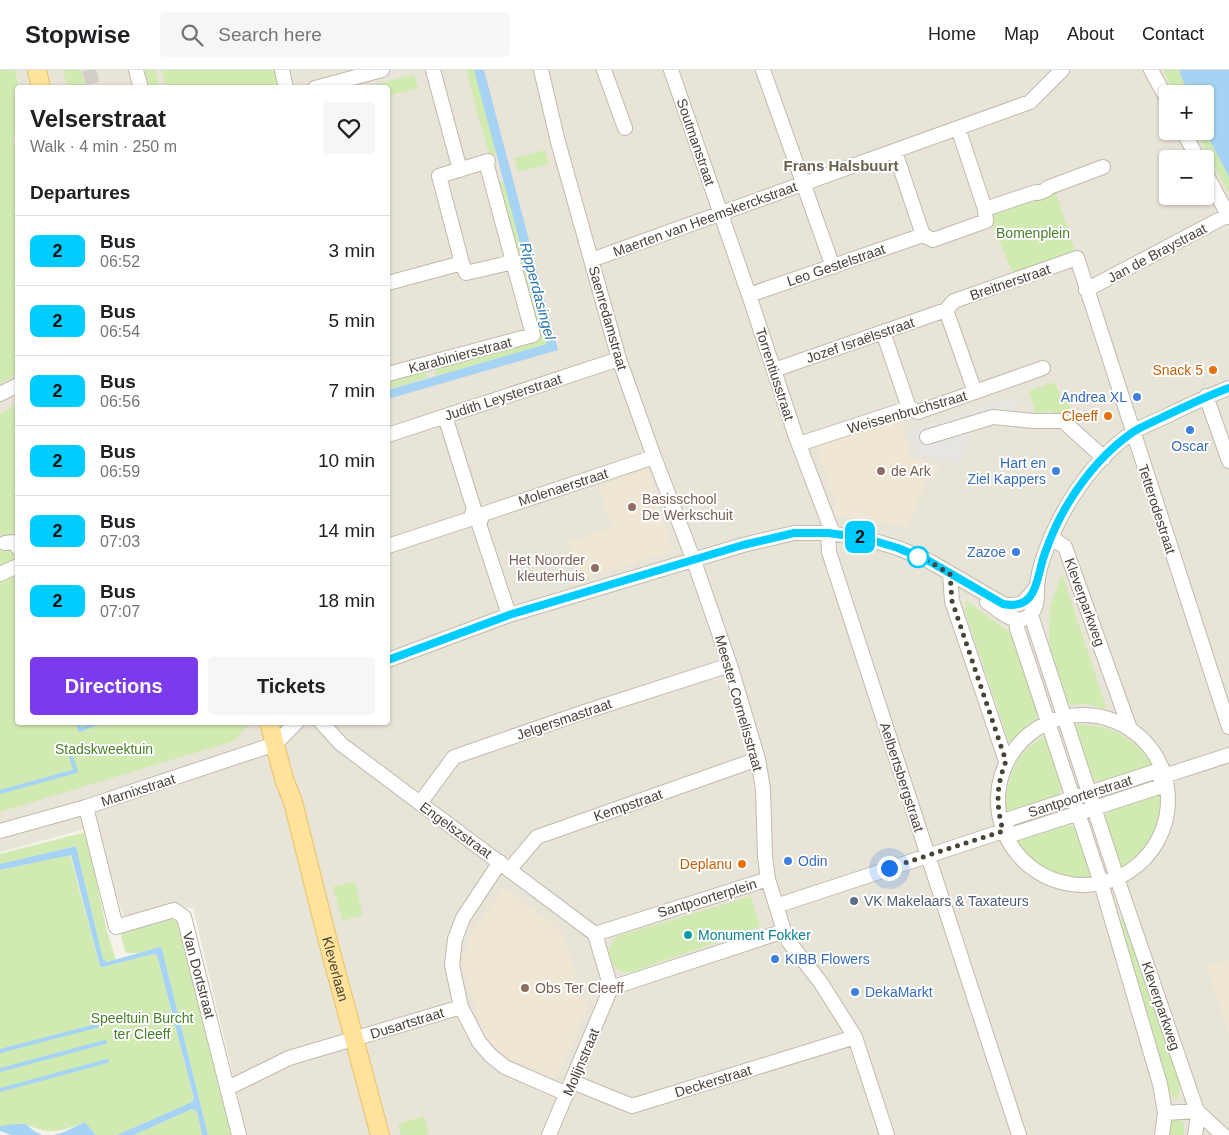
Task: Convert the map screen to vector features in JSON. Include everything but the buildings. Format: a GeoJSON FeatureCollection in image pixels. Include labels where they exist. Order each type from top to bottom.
{"type":"FeatureCollection","features":[{"type":"Feature","properties":{"kind":"main road"},"geometry":{"type":"LineString","coordinates":[[37,70],[40,85]]}},
{"type":"Feature","properties":{"kind":"main road","name":"Kleverlaan"},"geometry":{"type":"LineString","coordinates":[[282,728],[284,779],[293,802],[380,1135]]}},
{"type":"Feature","properties":{"kind":"street"},"geometry":{"type":"LineString","coordinates":[[136,70],[140,85]]}},
{"type":"Feature","properties":{"kind":"street"},"geometry":{"type":"LineString","coordinates":[[282,70],[285,85]]}},
{"type":"Feature","properties":{"kind":"street"},"geometry":{"type":"LineString","coordinates":[[326,85],[382,70]]}},
{"type":"Feature","properties":{"kind":"street"},"geometry":{"type":"LineString","coordinates":[[433,70],[460,170]]}},
{"type":"Feature","properties":{"kind":"street","name":"Saenredamstraat"},"geometry":{"type":"LineString","coordinates":[[541,70],[558,142],[619,359],[694,560]]}},
{"type":"Feature","properties":{"kind":"street"},"geometry":{"type":"LineString","coordinates":[[604,70],[625,128]]}},
{"type":"Feature","properties":{"kind":"street","name":"Soutmanstraat"},"geometry":{"type":"LineString","coordinates":[[671,70],[720,213]]}},
{"type":"Feature","properties":{"kind":"street"},"geometry":{"type":"LineString","coordinates":[[763,70],[833,267]]}},
{"type":"Feature","properties":{"kind":"street","name":"Maerten van Heemskerckstraat"},"geometry":{"type":"LineString","coordinates":[[591,260],[1030,102],[1062,70]]}},
{"type":"Feature","properties":{"kind":"street"},"geometry":{"type":"LineString","coordinates":[[1151,70],[1159,85]]}},
{"type":"Feature","properties":{"kind":"street"},"geometry":{"type":"LineString","coordinates":[[958,128],[986,215]]}},
{"type":"Feature","properties":{"kind":"street"},"geometry":{"type":"LineString","coordinates":[[895,152],[923,236]]}},
{"type":"Feature","properties":{"kind":"street"},"geometry":{"type":"LineString","coordinates":[[487,162],[513,262],[466,273],[439,176],[460,170],[487,162]]}},
{"type":"Feature","properties":{"kind":"street","name":"Leo Gestelstraat"},"geometry":{"type":"LineString","coordinates":[[749,295],[923,236],[933,240],[1036,192],[1038,193],[1103,168]]}},
{"type":"Feature","properties":{"kind":"street"},"geometry":{"type":"LineString","coordinates":[[1214,189],[1228,216]]}},
{"type":"Feature","properties":{"kind":"street","name":"Torrentiusstraat"},"geometry":{"type":"LineString","coordinates":[[720,213],[830,533]]}},
{"type":"Feature","properties":{"kind":"street","name":"Jan de Braystraat"},"geometry":{"type":"LineString","coordinates":[[1086,290],[1228,216]]}},
{"type":"Feature","properties":{"kind":"street","name":"Tetterodestraat"},"geometry":{"type":"LineString","coordinates":[[1077,258],[1229,727]]}},
{"type":"Feature","properties":{"kind":"street","name":"Breitnerstraat"},"geometry":{"type":"LineString","coordinates":[[946,310],[954,302],[1077,258]]}},
{"type":"Feature","properties":{"kind":"street","name":"Karabiniersstraat"},"geometry":{"type":"LineString","coordinates":[[390,373],[533,335],[513,262]]}},
{"type":"Feature","properties":{"kind":"street"},"geometry":{"type":"LineString","coordinates":[[390,283],[462,263]]}},
{"type":"Feature","properties":{"kind":"street"},"geometry":{"type":"LineString","coordinates":[[946,310],[975,392]]}},
{"type":"Feature","properties":{"kind":"street","name":"Jozef Israëlsstraat"},"geometry":{"type":"LineString","coordinates":[[774,370],[946,310]]}},
{"type":"Feature","properties":{"kind":"street"},"geometry":{"type":"LineString","coordinates":[[884,332],[909,408]]}},
{"type":"Feature","properties":{"kind":"street","name":"Judith Leysterstraat"},"geometry":{"type":"LineString","coordinates":[[390,434],[619,359]]}},
{"type":"Feature","properties":{"kind":"street","name":"Weissenbruchstraat"},"geometry":{"type":"LineString","coordinates":[[799,444],[909,408],[918,412],[1043,368]]}},
{"type":"Feature","properties":{"kind":"street"},"geometry":{"type":"LineString","coordinates":[[0,394],[15,386]]}},
{"type":"Feature","properties":{"kind":"street","name":"Kleverparkweg"},"geometry":{"type":"LineString","coordinates":[[1195,1135],[1198,1117],[1197,1110],[1117,878],[1031,615],[1038,598],[1037,586],[1042,559],[1051,537],[1069,502],[1096,466],[1133,432],[1206,396],[1229,388]]}},
{"type":"Feature","properties":{"kind":"street"},"geometry":{"type":"LineString","coordinates":[[1206,396],[1229,461]]}},
{"type":"Feature","properties":{"kind":"street"},"geometry":{"type":"LineString","coordinates":[[445,416],[509,615]]}},
{"type":"Feature","properties":{"kind":"street"},"geometry":{"type":"LineString","coordinates":[[927,437],[993,417],[1063,421],[1104,458]]}},
{"type":"Feature","properties":{"kind":"street","name":"Molenaerstraat"},"geometry":{"type":"LineString","coordinates":[[390,545],[654,457]]}},
{"type":"Feature","properties":{"kind":"street"},"geometry":{"type":"LineString","coordinates":[[390,659],[509,615],[743,545],[794,533],[830,533],[865,538],[898,548],[929,561],[1003,604],[1014,606],[1027,599],[1037,586]]}},
{"type":"Feature","properties":{"kind":"street","name":"Aelbertsbergstraat"},"geometry":{"type":"LineString","coordinates":[[830,533],[829,552],[1019,1135]]}},
{"type":"Feature","properties":{"kind":"street","name":"Kleverparkweg"},"geometry":{"type":"LineString","coordinates":[[1051,537],[1065,547],[1130,729]]}},
{"type":"Feature","properties":{"kind":"street","name":"Meester Cornelisstraat"},"geometry":{"type":"LineString","coordinates":[[694,560],[730,665],[758,759],[763,789],[765,857],[768,879]]}},
{"type":"Feature","properties":{"kind":"street"},"geometry":{"type":"LineString","coordinates":[[0,574],[15,567]]}},
{"type":"Feature","properties":{"kind":"street"},"geometry":{"type":"LineString","coordinates":[[950,574],[1004,615],[1016,619],[1026,618],[1031,615]]}},
{"type":"Feature","properties":{"kind":"street"},"geometry":{"type":"LineString","coordinates":[[950,574],[952,601],[1006,761]]}},
{"type":"Feature","properties":{"kind":"street","name":"Kleverparkweg"},"geometry":{"type":"LineString","coordinates":[[1016,619],[1017,628],[1101,883],[1160,1084],[1165,1113],[1162,1135]]}},
{"type":"Feature","properties":{"kind":"street","name":"Jelgersmastraat"},"geometry":{"type":"LineString","coordinates":[[420,803],[454,757],[581,713],[730,665]]}},
{"type":"Feature","properties":{"kind":"street","name":"Kleverparkweg"},"geometry":{"type":"LineString","coordinates":[[1072,715],[1092,715],[1112,720],[1130,729],[1145,742],[1157,758],[1168,794],[1167,814],[1162,832],[1152,849],[1140,863],[1124,875],[1101,883],[1089,885],[1071,884],[1053,880],[1037,872],[1023,861],[1012,847],[1003,831],[998,814],[997,796],[1000,778],[1006,761],[1023,739],[1034,730],[1049,722],[1072,715]]}},
{"type":"Feature","properties":{"kind":"street","name":"Engelszstraat"},"geometry":{"type":"LineString","coordinates":[[324,725],[341,744],[595,934]]}},
{"type":"Feature","properties":{"kind":"street","name":"Marnixstraat"},"geometry":{"type":"LineString","coordinates":[[0,831],[86,807],[282,728]]}},
{"type":"Feature","properties":{"kind":"street","name":"Santpoorterstraat"},"geometry":{"type":"LineString","coordinates":[[1003,831],[1009,819],[1154,772],[1164,776],[1229,755]]}},
{"type":"Feature","properties":{"kind":"street","name":"Kempstraat"},"geometry":{"type":"LineString","coordinates":[[461,1007],[452,965],[455,939],[463,918],[505,866],[537,837],[758,759]]}},
{"type":"Feature","properties":{"kind":"street","name":"Santpoorterstraat"},"geometry":{"type":"LineString","coordinates":[[776,906],[1003,831],[1014,834],[1160,787],[1164,776]]}},
{"type":"Feature","properties":{"kind":"street","name":"Van Dortstraat"},"geometry":{"type":"LineString","coordinates":[[86,807],[116,927],[174,910],[184,917],[239,1135]]}},
{"type":"Feature","properties":{"kind":"street","name":"Santpoorterplein"},"geometry":{"type":"LineString","coordinates":[[595,934],[768,879],[784,932]]}},
{"type":"Feature","properties":{"kind":"street"},"geometry":{"type":"LineString","coordinates":[[595,934],[611,988],[784,932],[802,960],[821,983],[855,1036],[887,1135]]}},
{"type":"Feature","properties":{"kind":"street","name":"Molijnstraat"},"geometry":{"type":"LineString","coordinates":[[549,1135],[611,988]]}},
{"type":"Feature","properties":{"kind":"street","name":"Dusartstraat"},"geometry":{"type":"LineString","coordinates":[[228,1088],[289,1058],[461,1007]]}},
{"type":"Feature","properties":{"kind":"street","name":"Deckerstraat"},"geometry":{"type":"LineString","coordinates":[[461,1007],[479,1042],[490,1055],[505,1067],[632,1106],[855,1036]]}},
{"type":"Feature","properties":{"kind":"street"},"geometry":{"type":"LineString","coordinates":[[1165,1113],[1197,1110],[1223,1135]]}},
{"type":"Feature","properties":{"kind":"shaded area"},"geometry":{"type":"Polygon","coordinates":[[[0,70],[1179,70],[1185,85],[1159,85],[1159,140],[1210,140],[1229,177],[1229,1135],[247,1135],[193,907],[126,923],[93,827],[0,852],[0,70]]]}},
{"type":"Feature","properties":{"kind":"shaded area"},"geometry":{"type":"Polygon","coordinates":[[[1009,398],[1016,402],[1018,427],[988,424],[974,427],[959,463],[919,455],[907,431],[1009,398]]]}},
{"type":"Feature","properties":{"kind":"shaded area","name":"de Ark"},"geometry":{"type":"Polygon","coordinates":[[[901,418],[910,458],[939,465],[934,479],[928,477],[907,528],[883,522],[833,515],[835,500],[815,444],[901,418]]]}},
{"type":"Feature","properties":{"kind":"shaded area","name":"Basisschool De Werkschuit"},"geometry":{"type":"Polygon","coordinates":[[[647,469],[673,551],[580,579],[568,543],[611,527],[599,486],[647,469]]]}},
{"type":"Feature","properties":{"kind":"shaded area","name":"Obs Ter Cleeff"},"geometry":{"type":"Polygon","coordinates":[[[504,888],[561,931],[587,1008],[556,1078],[500,1053],[485,1036],[463,968],[468,938],[504,888]]]}},
{"type":"Feature","properties":{"kind":"shaded area"},"geometry":{"type":"Polygon","coordinates":[[[1229,959],[1229,1034],[1207,966],[1229,959]]]}},
{"type":"Feature","properties":{"kind":"green space"},"geometry":{"type":"Polygon","coordinates":[[[0,70],[15,70],[19,85],[15,85],[15,136],[12,139],[15,146],[15,375],[0,384],[0,70]]]}},
{"type":"Feature","properties":{"kind":"green space"},"geometry":{"type":"Polygon","coordinates":[[[63,70],[81,70],[85,85],[67,85],[63,70]]]}},
{"type":"Feature","properties":{"kind":"green space"},"geometry":{"type":"Polygon","coordinates":[[[145,70],[155,70],[159,85],[149,85],[145,70]]]}},
{"type":"Feature","properties":{"kind":"green space"},"geometry":{"type":"Polygon","coordinates":[[[161,70],[276,70],[280,85],[165,85],[161,70]]]}},
{"type":"Feature","properties":{"kind":"green space"},"geometry":{"type":"Polygon","coordinates":[[[466,70],[474,70],[497,153],[489,156],[466,70]]]}},
{"type":"Feature","properties":{"kind":"green space"},"geometry":{"type":"Polygon","coordinates":[[[1163,70],[1179,70],[1185,85],[1170,85],[1163,70]]]}},
{"type":"Feature","properties":{"kind":"green space"},"geometry":{"type":"Polygon","coordinates":[[[414,74],[418,88],[390,95],[390,85],[373,85],[414,74]]]}},
{"type":"Feature","properties":{"kind":"green space"},"geometry":{"type":"Polygon","coordinates":[[[1201,140],[1210,140],[1229,177],[1229,194],[1214,165],[1214,150],[1206,150],[1201,140]]]}},
{"type":"Feature","properties":{"kind":"green space"},"geometry":{"type":"Polygon","coordinates":[[[545,150],[549,164],[518,172],[514,158],[545,150]]]}},
{"type":"Feature","properties":{"kind":"green space"},"geometry":{"type":"Polygon","coordinates":[[[504,181],[547,345],[435,376],[434,368],[538,339],[497,183],[504,181]]]}},
{"type":"Feature","properties":{"kind":"green space","name":"Bomenplein"},"geometry":{"type":"Polygon","coordinates":[[[1054,186],[1077,258],[1016,280],[985,209],[1054,186]]]}},
{"type":"Feature","properties":{"kind":"green space"},"geometry":{"type":"Polygon","coordinates":[[[425,370],[427,378],[390,388],[390,379],[425,370]]]}},
{"type":"Feature","properties":{"kind":"green space"},"geometry":{"type":"Polygon","coordinates":[[[1055,382],[1062,399],[1071,404],[1065,418],[1050,411],[1036,415],[1029,391],[1055,382]]]}},
{"type":"Feature","properties":{"kind":"green space","name":"Stadskweektuin"},"geometry":{"type":"Polygon","coordinates":[[[15,405],[15,725],[248,725],[234,741],[0,812],[0,414],[15,405]]]}},
{"type":"Feature","properties":{"kind":"green space"},"geometry":{"type":"Polygon","coordinates":[[[1062,573],[1107,710],[1087,704],[1069,705],[1050,651],[1050,606],[1062,573]]]}},
{"type":"Feature","properties":{"kind":"green space"},"geometry":{"type":"Polygon","coordinates":[[[967,601],[1013,635],[1039,713],[1037,719],[1010,745],[964,608],[967,607],[965,602],[967,601]]]}},
{"type":"Feature","properties":{"kind":"green space"},"geometry":{"type":"Polygon","coordinates":[[[1074,724],[1099,727],[1119,734],[1128,739],[1145,754],[1153,765],[1104,782],[1095,780],[1089,772],[1074,724]]]}},
{"type":"Feature","properties":{"kind":"green space"},"geometry":{"type":"Polygon","coordinates":[[[1047,734],[1062,783],[1061,791],[1056,797],[1004,814],[1010,778],[1017,762],[1028,748],[1047,734]]]}},
{"type":"Feature","properties":{"kind":"green space"},"geometry":{"type":"Polygon","coordinates":[[[1161,793],[1160,818],[1153,838],[1148,846],[1132,862],[1121,870],[1105,816],[1111,810],[1161,793]]]}},
{"type":"Feature","properties":{"kind":"green space"},"geometry":{"type":"Polygon","coordinates":[[[1065,824],[1073,826],[1078,833],[1093,878],[1069,877],[1049,871],[1031,859],[1014,841],[1065,824]]]}},
{"type":"Feature","properties":{"kind":"green space"},"geometry":{"type":"Polygon","coordinates":[[[86,832],[106,928],[116,960],[107,962],[103,959],[76,846],[0,864],[0,854],[86,832]]]}},
{"type":"Feature","properties":{"kind":"green space","name":"Speeltuin Burcht ter Cleeff"},"geometry":{"type":"Polygon","coordinates":[[[70,855],[100,966],[103,967],[153,954],[157,955],[194,1100],[117,1135],[96,1135],[85,1122],[55,1131],[41,1130],[26,1124],[0,1126],[0,870],[70,855]]]}},
{"type":"Feature","properties":{"kind":"green space"},"geometry":{"type":"Polygon","coordinates":[[[355,881],[363,915],[342,921],[333,887],[355,881]]]}},
{"type":"Feature","properties":{"kind":"green space"},"geometry":{"type":"Polygon","coordinates":[[[751,896],[760,927],[629,973],[616,968],[612,964],[609,953],[610,947],[618,936],[751,896]]]}},
{"type":"Feature","properties":{"kind":"green space"},"geometry":{"type":"Polygon","coordinates":[[[1125,918],[1176,1071],[1180,1087],[1178,1098],[1173,1097],[1169,1092],[1123,936],[1119,920],[1125,918]]]}},
{"type":"Feature","properties":{"kind":"green space"},"geometry":{"type":"Polygon","coordinates":[[[171,919],[180,922],[233,1135],[208,1135],[162,949],[160,947],[139,953],[126,953],[119,929],[171,919]]]}},
{"type":"Feature","properties":{"kind":"green space"},"geometry":{"type":"Polygon","coordinates":[[[192,1109],[197,1112],[202,1135],[134,1135],[192,1109]]]}},
{"type":"Feature","properties":{"kind":"green space"},"geometry":{"type":"Polygon","coordinates":[[[424,1116],[429,1135],[401,1135],[398,1124],[424,1116]]]}},
{"type":"Feature","properties":{"kind":"green space"},"geometry":{"type":"Polygon","coordinates":[[[1177,1119],[1181,1120],[1184,1124],[1184,1135],[1169,1135],[1171,1122],[1177,1119]]]}},
{"type":"Feature","properties":{"kind":"water","name":"Ripperdasingel"},"geometry":{"type":"Polygon","coordinates":[[[474,70],[484,70],[558,350],[390,398],[390,389],[547,344],[474,70]]]}},
{"type":"Feature","properties":{"kind":"water"},"geometry":{"type":"Polygon","coordinates":[[[1179,70],[1229,70],[1229,177],[1210,140],[1214,140],[1214,85],[1185,85],[1179,70]]]}},
{"type":"Feature","properties":{"kind":"water"},"geometry":{"type":"Polygon","coordinates":[[[76,846],[103,959],[107,962],[160,947],[162,949],[208,1135],[202,1135],[197,1112],[192,1109],[134,1135],[117,1135],[192,1102],[194,1099],[157,955],[153,954],[103,967],[100,966],[71,855],[0,870],[0,864],[76,846]]]}},
{"type":"Feature","properties":{"kind":"water"},"geometry":{"type":"Polygon","coordinates":[[[85,1122],[96,1135],[54,1135],[64,1132],[85,1122]]]}},
{"type":"Feature","properties":{"kind":"water"},"geometry":{"type":"Polygon","coordinates":[[[26,1124],[42,1135],[11,1135],[0,1131],[0,1126],[26,1124]]]}},
{"type":"Feature","properties":{"kind":"waterway"},"geometry":{"type":"LineString","coordinates":[[79,725],[80,730],[92,725]]}},
{"type":"Feature","properties":{"kind":"waterway"},"geometry":{"type":"LineString","coordinates":[[0,792],[76,771],[71,757]]}},
{"type":"Feature","properties":{"kind":"waterway"},"geometry":{"type":"LineString","coordinates":[[0,1051],[100,1025]]}},
{"type":"Feature","properties":{"kind":"waterway"},"geometry":{"type":"LineString","coordinates":[[0,1070],[105,1042]]}},
{"type":"Feature","properties":{"kind":"waterway"},"geometry":{"type":"LineString","coordinates":[[0,1090],[107,1061]]}},
{"type":"Feature","properties":{"kind":"tunnel"},"geometry":{"type":"LineString","coordinates":[[89,70],[93,85]]}},
{"type":"Feature","properties":{"kind":"bus line","name":"2"},"geometry":{"type":"LineString","coordinates":[[390,659],[509,615],[743,545],[794,533],[828,533],[865,538],[898,548],[929,561],[1003,604],[1019,605],[1027,599],[1037,586],[1042,559],[1051,537],[1069,502],[1096,466],[1133,432],[1206,396],[1229,388]]}},
{"type":"Feature","properties":{"kind":"place","name":"Snack 5"},"geometry":{"type":"Point","coordinates":[1213,370]}},
{"type":"Feature","properties":{"kind":"place","name":"Andrea XL"},"geometry":{"type":"Point","coordinates":[1137,397]}},
{"type":"Feature","properties":{"kind":"place","name":"Cleeff"},"geometry":{"type":"Point","coordinates":[1108,416]}},
{"type":"Feature","properties":{"kind":"place","name":"Oscar"},"geometry":{"type":"Point","coordinates":[1190,430]}},
{"type":"Feature","properties":{"kind":"place","name":"de Ark"},"geometry":{"type":"Point","coordinates":[881,471]}},
{"type":"Feature","properties":{"kind":"place","name":"Hart en Ziel Kappers"},"geometry":{"type":"Point","coordinates":[1056,471]}},
{"type":"Feature","properties":{"kind":"place","name":"Basisschool De Werkschuit"},"geometry":{"type":"Point","coordinates":[632,507]}},
{"type":"Feature","properties":{"kind":"place","name":"Zazoe"},"geometry":{"type":"Point","coordinates":[1016,552]}},
{"type":"Feature","properties":{"kind":"place","name":"Het Noorder kleuterhuis"},"geometry":{"type":"Point","coordinates":[595,568]}},
{"type":"Feature","properties":{"kind":"place","name":"Odin"},"geometry":{"type":"Point","coordinates":[788,861]}},
{"type":"Feature","properties":{"kind":"place","name":"Deplanu"},"geometry":{"type":"Point","coordinates":[742,864]}},
{"type":"Feature","properties":{"kind":"place","name":"VK Makelaars & Taxateurs"},"geometry":{"type":"Point","coordinates":[854,901]}},
{"type":"Feature","properties":{"kind":"place","name":"Monument Fokker"},"geometry":{"type":"Point","coordinates":[688,935]}},
{"type":"Feature","properties":{"kind":"place","name":"KIBB Flowers"},"geometry":{"type":"Point","coordinates":[775,959]}},
{"type":"Feature","properties":{"kind":"place","name":"Obs Ter Cleeff"},"geometry":{"type":"Point","coordinates":[525,988]}},
{"type":"Feature","properties":{"kind":"place","name":"DekaMarkt"},"geometry":{"type":"Point","coordinates":[855,992]}},
{"type":"Feature","properties":{"kind":"district","name":"Frans Halsbuurt"},"geometry":{"type":"Point","coordinates":[841,165]}},
{"type":"Feature","properties":{"kind":"route"},"geometry":{"type":"LineString","coordinates":[[889,868],[1003,831],[998,814],[997,796],[1000,778],[1006,761],[952,601],[950,574],[913,554],[918,557]]}}]}
